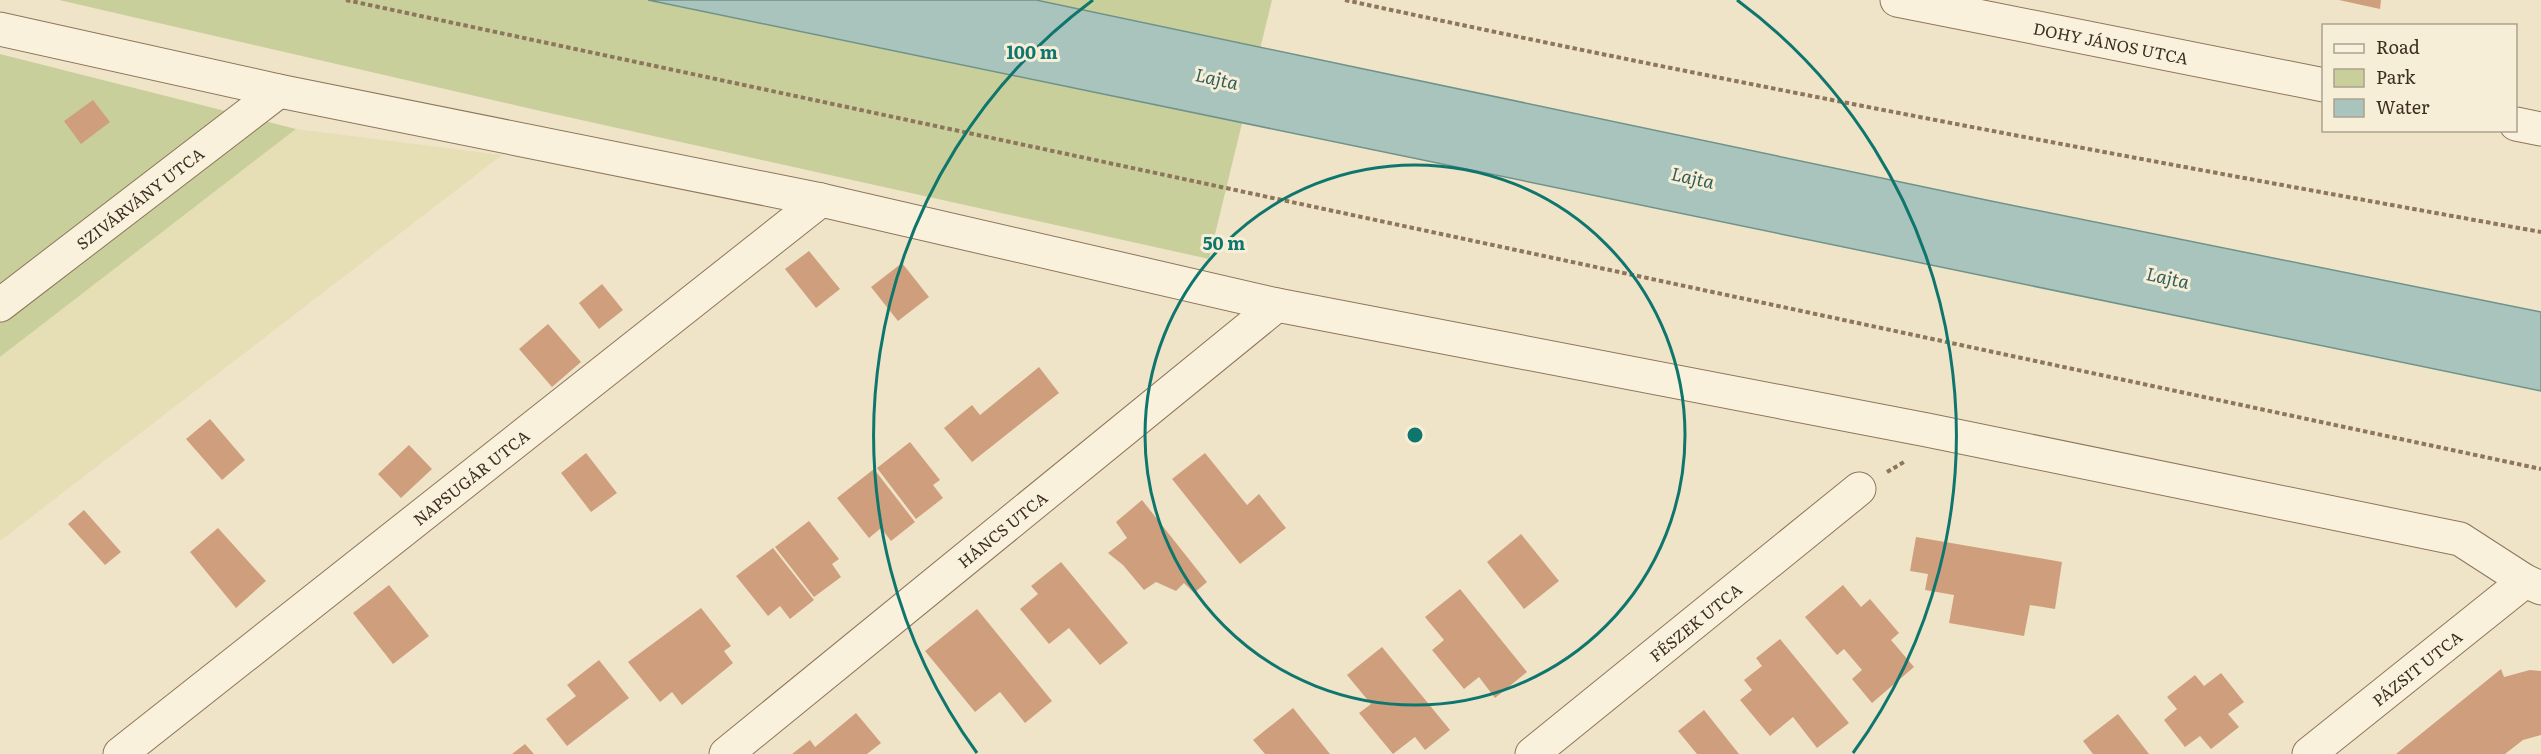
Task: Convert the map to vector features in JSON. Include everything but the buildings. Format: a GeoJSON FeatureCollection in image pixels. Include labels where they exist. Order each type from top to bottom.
{"type":"FeatureCollection","features":[{"type":"Feature","properties":{"kind":"street","name":"DOHY JÁNOS UTCA"},"geometry":{"type":"LineString","coordinates":[[1898,0],[2322,85]]}},
{"type":"Feature","properties":{"kind":"street"},"geometry":{"type":"LineString","coordinates":[[0,29],[279,91],[821,200],[1277,305],[1927,430],[2460,538],[2533,584]]}},
{"type":"Feature","properties":{"kind":"street","name":"SZIVÁRVÁNY UTCA"},"geometry":{"type":"LineString","coordinates":[[0,305],[279,91]]}},
{"type":"Feature","properties":{"kind":"street"},"geometry":{"type":"LineString","coordinates":[[2517,124],[2541,129]]}},
{"type":"Feature","properties":{"kind":"street","name":"NAPSUGÁR UTCA"},"geometry":{"type":"LineString","coordinates":[[120,754],[821,200]]}},
{"type":"Feature","properties":{"kind":"street","name":"HÁNCS UTCA"},"geometry":{"type":"LineString","coordinates":[[726,754],[1277,305]]}},
{"type":"Feature","properties":{"kind":"street","name":"FÉSZEK UTCA"},"geometry":{"type":"LineString","coordinates":[[1532,754],[1859,489]]}},
{"type":"Feature","properties":{"kind":"street","name":"PÁZSIT UTCA"},"geometry":{"type":"LineString","coordinates":[[2309,754],[2533,584]]}},
{"type":"Feature","properties":{"kind":"path"},"geometry":{"type":"LineString","coordinates":[[346,0],[2541,469]]}},
{"type":"Feature","properties":{"kind":"path"},"geometry":{"type":"LineString","coordinates":[[1346,0],[1546,44],[2090,151],[2541,232]]}},
{"type":"Feature","properties":{"kind":"shaded area"},"geometry":{"type":"Polygon","coordinates":[[[296,129],[502,155],[0,541],[0,357],[296,129]]]}},
{"type":"Feature","properties":{"kind":"green space"},"geometry":{"type":"Polygon","coordinates":[[[59,0],[1272,0],[1209,259],[536,110],[59,0]]]}},
{"type":"Feature","properties":{"kind":"green space"},"geometry":{"type":"Polygon","coordinates":[[[0,54],[296,129],[0,357],[0,54]]]}},
{"type":"Feature","properties":{"kind":"water","name":"Lajta"},"geometry":{"type":"Polygon","coordinates":[[[648,0],[1036,0],[1991,201],[2541,312],[2541,391],[648,0]]]}}]}
